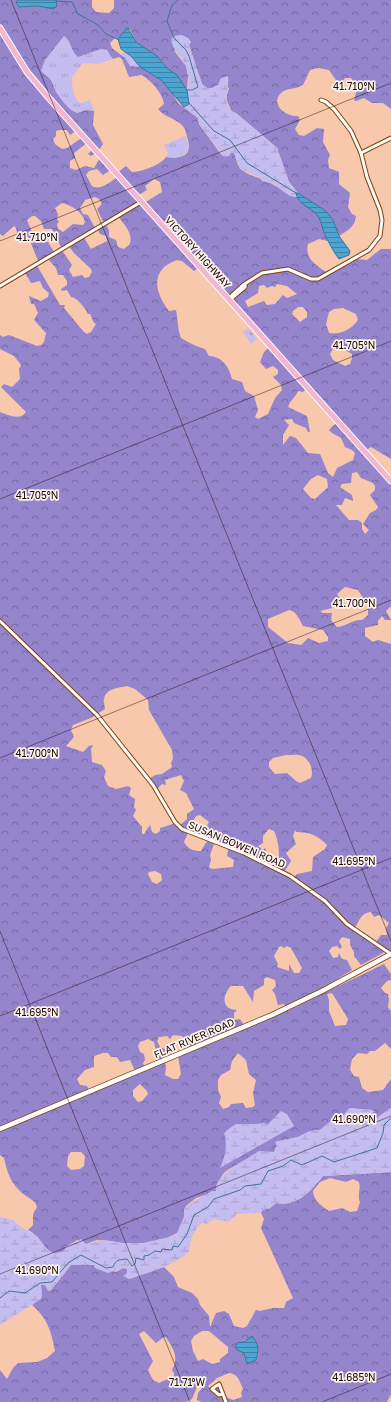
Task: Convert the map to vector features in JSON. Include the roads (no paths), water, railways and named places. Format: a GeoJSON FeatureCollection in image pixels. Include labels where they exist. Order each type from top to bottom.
{"type":"FeatureCollection","features":[{"type":"Feature","properties":{"kind":"main road","name":"VICTORY HIGHWAY"},"geometry":{"type":"LineString","coordinates":[[0,28],[16,56],[38,86],[141,202],[231,299],[391,481]]}},
{"type":"Feature","properties":{"kind":"main road","name":"FLAT RIVER ROAD"},"geometry":{"type":"LineString","coordinates":[[0,1130],[272,1015],[322,991],[391,954]]}},
{"type":"Feature","properties":{"kind":"street"},"geometry":{"type":"LineString","coordinates":[[231,299],[245,287],[245,285],[262,273],[288,269],[311,279],[318,279],[374,247],[380,236],[382,220],[367,177],[361,153],[345,121],[326,102],[321,100]]}},
{"type":"Feature","properties":{"kind":"street"},"geometry":{"type":"LineString","coordinates":[[361,153],[391,138]]}},
{"type":"Feature","properties":{"kind":"street"},"geometry":{"type":"LineString","coordinates":[[0,286],[141,202]]}},
{"type":"Feature","properties":{"kind":"street","name":"SUSAN BOWEN ROAD"},"geometry":{"type":"LineString","coordinates":[[0,621],[97,714],[153,785],[175,822],[182,829],[244,853],[290,876],[325,901],[347,924],[391,954]]}},
{"type":"Feature","properties":{"kind":"street"},"geometry":{"type":"LineString","coordinates":[[223,1394],[226,1402]]}},
{"type":"Feature","properties":{"kind":"water"},"geometry":{"type":"Polygon","coordinates":[[[18,0],[56,0],[57,6],[53,9],[38,6],[19,7],[16,2],[18,0]]]}},
{"type":"Feature","properties":{"kind":"water"},"geometry":{"type":"Polygon","coordinates":[[[128,28],[136,42],[157,56],[167,68],[177,75],[187,90],[189,104],[184,107],[161,80],[140,67],[132,57],[121,49],[118,39],[128,28]]]}},
{"type":"Feature","properties":{"kind":"water"},"geometry":{"type":"Polygon","coordinates":[[[296,193],[326,211],[333,220],[339,236],[350,251],[349,255],[339,259],[327,239],[319,217],[299,200],[296,193]]]}},
{"type":"Feature","properties":{"kind":"water"},"geometry":{"type":"Polygon","coordinates":[[[252,1336],[257,1344],[258,1353],[256,1360],[247,1364],[244,1353],[237,1350],[235,1347],[237,1343],[246,1341],[252,1336]]]}},
{"type":"Feature","properties":{"kind":"waterway"},"geometry":{"type":"LineString","coordinates":[[178,0],[172,5],[167,21],[174,38],[186,50],[189,56],[198,87],[192,90],[187,90]]}},
{"type":"Feature","properties":{"kind":"waterway"},"geometry":{"type":"LineString","coordinates":[[56,1],[72,2],[78,14],[98,25],[106,34],[119,40]]}},
{"type":"Feature","properties":{"kind":"waterway"},"geometry":{"type":"LineString","coordinates":[[189,103],[214,131],[230,140],[247,163],[296,193]]}},
{"type":"Feature","properties":{"kind":"waterway"},"geometry":{"type":"LineString","coordinates":[[0,1298],[9,1291],[25,1293],[40,1283],[52,1282],[68,1263],[81,1255],[106,1268],[113,1267],[118,1260],[127,1259],[132,1266],[135,1264],[136,1258],[144,1260],[144,1256],[155,1251],[161,1252],[162,1249],[172,1250],[173,1246],[178,1247],[187,1234],[194,1215],[208,1207],[214,1199],[240,1190],[245,1186],[261,1184],[268,1171],[283,1166],[291,1160],[302,1165],[322,1156],[334,1162],[377,1148],[383,1133],[384,1125],[391,1118]]}}]}
